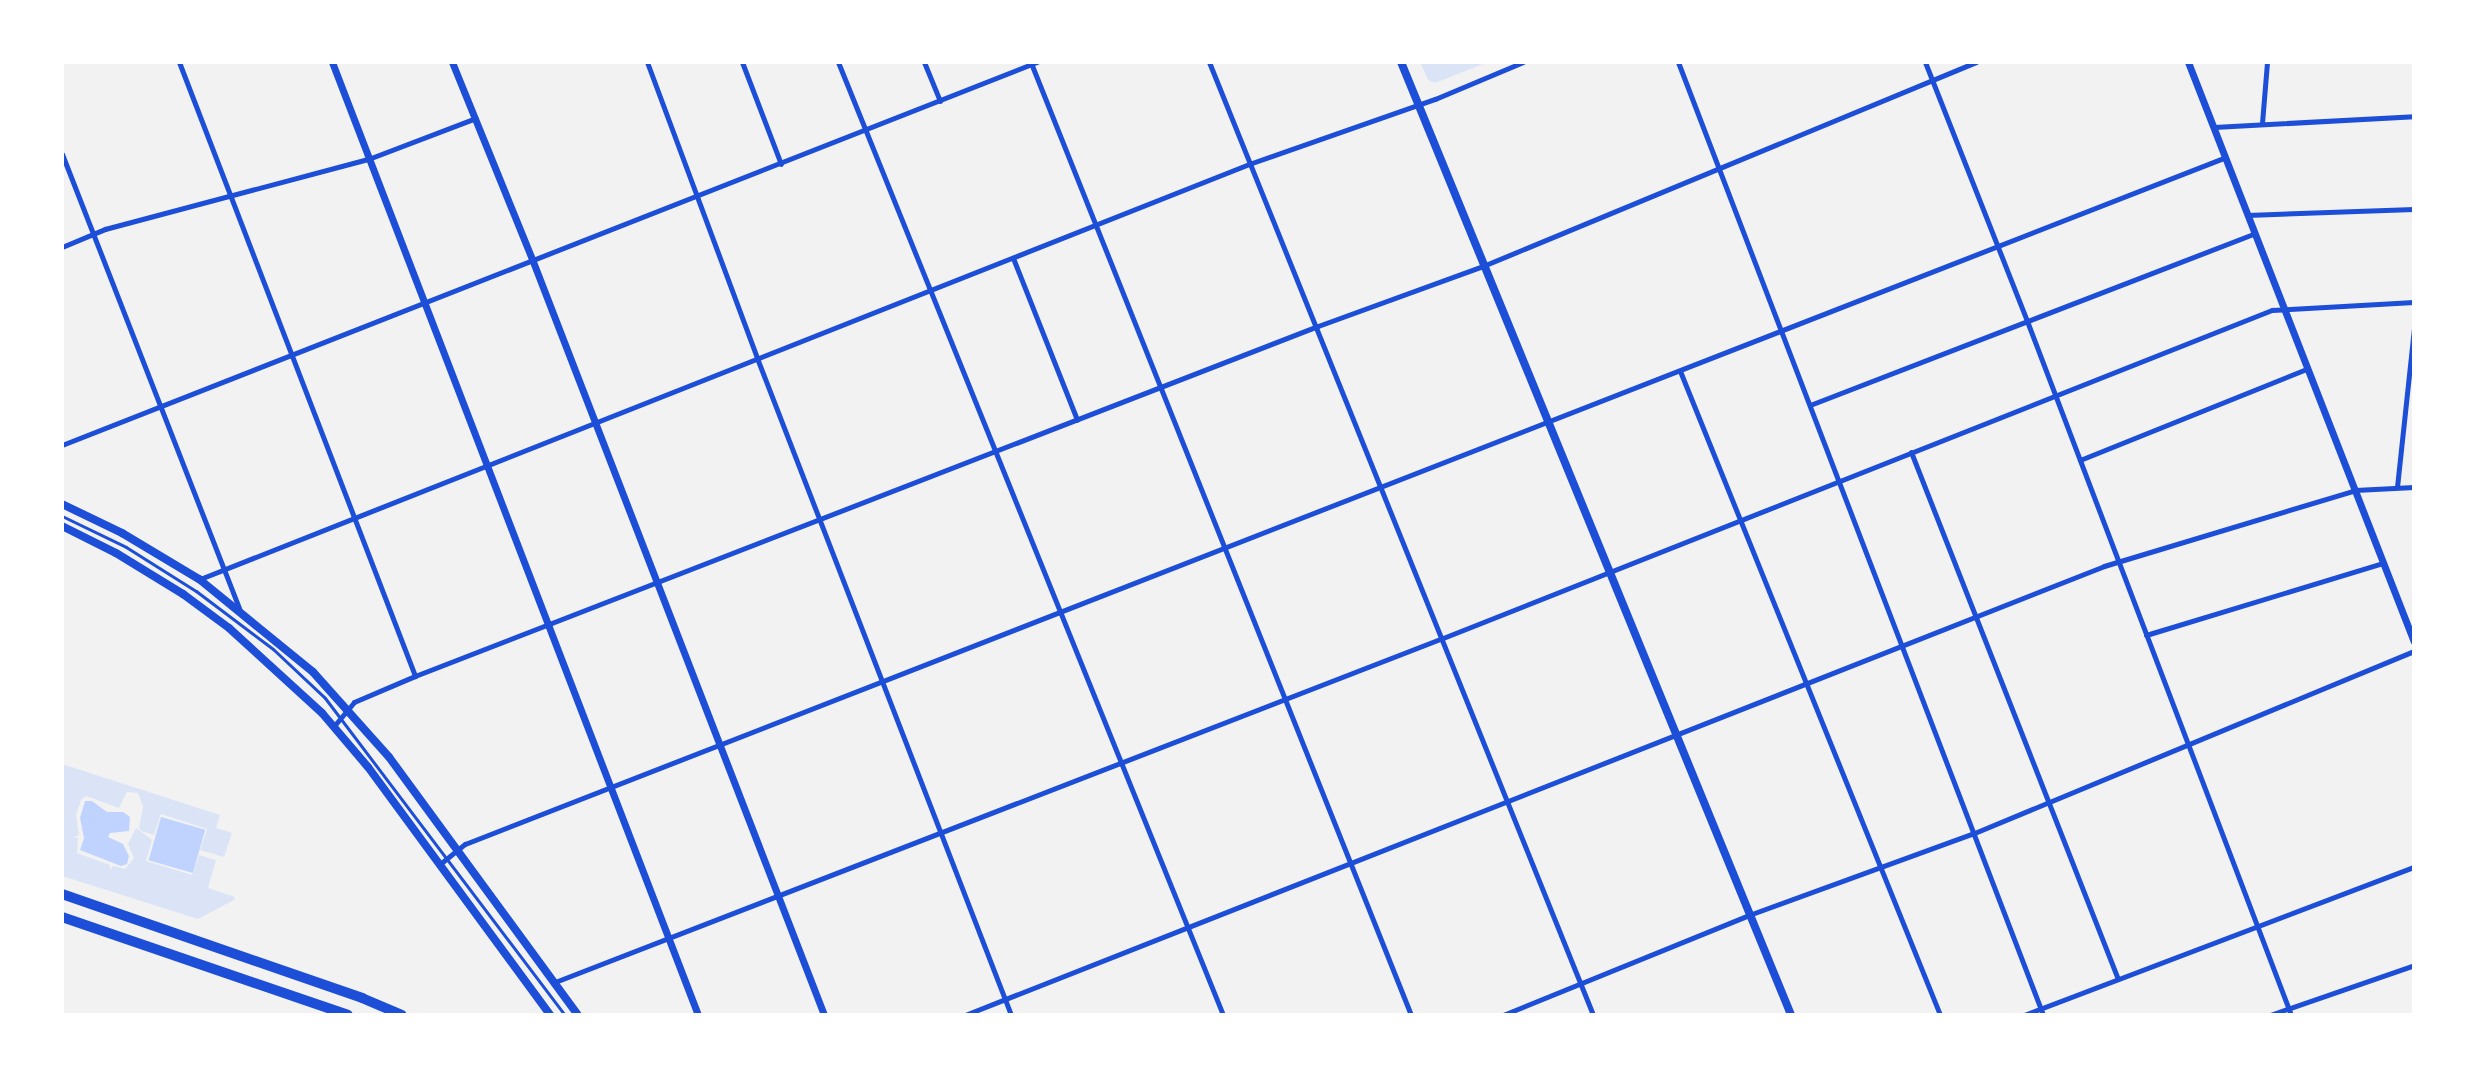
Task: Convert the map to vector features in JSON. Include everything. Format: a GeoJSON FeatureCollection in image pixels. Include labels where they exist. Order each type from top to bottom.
{"type":"FeatureCollection","features":[{"type":"Feature","properties":{"kind":"highway"},"geometry":{"type":"LineString","coordinates":[[62,894],[362,998],[402,1015]]}},
{"type":"Feature","properties":{"kind":"highway"},"geometry":{"type":"LineString","coordinates":[[62,917],[348,1015]]}},
{"type":"Feature","properties":{"kind":"main road"},"geometry":{"type":"LineString","coordinates":[[1401,62],[1546,423],[1791,1015]]}},
{"type":"Feature","properties":{"kind":"main road"},"geometry":{"type":"LineString","coordinates":[[62,504],[122,533],[199,579],[239,609],[349,709],[578,1015]]}},
{"type":"Feature","properties":{"kind":"main road"},"geometry":{"type":"LineString","coordinates":[[62,526],[152,574],[218,619],[272,665],[334,726],[550,1015]]}},
{"type":"Feature","properties":{"kind":"street"},"geometry":{"type":"LineString","coordinates":[[179,62],[415,676]]}},
{"type":"Feature","properties":{"kind":"street"},"geometry":{"type":"LineString","coordinates":[[332,62],[698,1015]]}},
{"type":"Feature","properties":{"kind":"street"},"geometry":{"type":"LineString","coordinates":[[647,62],[757,358],[1011,1015]]}},
{"type":"Feature","properties":{"kind":"street"},"geometry":{"type":"LineString","coordinates":[[742,62],[781,164]]}},
{"type":"Feature","properties":{"kind":"street"},"geometry":{"type":"LineString","coordinates":[[838,62],[1223,1015]]}},
{"type":"Feature","properties":{"kind":"street"},"geometry":{"type":"LineString","coordinates":[[924,62],[940,101]]}},
{"type":"Feature","properties":{"kind":"street"},"geometry":{"type":"LineString","coordinates":[[1209,62],[1318,326],[1593,1015]]}},
{"type":"Feature","properties":{"kind":"street"},"geometry":{"type":"LineString","coordinates":[[199,579],[1252,163],[1418,105],[1523,62]]}},
{"type":"Feature","properties":{"kind":"street"},"geometry":{"type":"LineString","coordinates":[[1678,62],[2042,1012]]}},
{"type":"Feature","properties":{"kind":"street"},"geometry":{"type":"LineString","coordinates":[[1925,62],[2290,1012]]}},
{"type":"Feature","properties":{"kind":"street"},"geometry":{"type":"LineString","coordinates":[[334,726],[354,702],[415,676],[1318,326],[1483,266],[1976,62]]}},
{"type":"Feature","properties":{"kind":"street"},"geometry":{"type":"LineString","coordinates":[[2188,62],[2414,642]]}},
{"type":"Feature","properties":{"kind":"street"},"geometry":{"type":"LineString","coordinates":[[2262,123],[2267,62]]}},
{"type":"Feature","properties":{"kind":"street"},"geometry":{"type":"LineString","coordinates":[[455,63],[824,1015]]}},
{"type":"Feature","properties":{"kind":"street"},"geometry":{"type":"LineString","coordinates":[[62,445],[1033,63],[1411,1015]]}},
{"type":"Feature","properties":{"kind":"street"},"geometry":{"type":"LineString","coordinates":[[2214,127],[2414,116]]}},
{"type":"Feature","properties":{"kind":"street"},"geometry":{"type":"LineString","coordinates":[[62,247],[91,234],[371,158],[476,118]]}},
{"type":"Feature","properties":{"kind":"street"},"geometry":{"type":"LineString","coordinates":[[62,154],[239,609]]}},
{"type":"Feature","properties":{"kind":"street"},"geometry":{"type":"LineString","coordinates":[[440,864],[465,844],[2224,158]]}},
{"type":"Feature","properties":{"kind":"street"},"geometry":{"type":"LineString","coordinates":[[2246,215],[2414,209]]}},
{"type":"Feature","properties":{"kind":"street"},"geometry":{"type":"LineString","coordinates":[[1810,405],[2253,234]]}},
{"type":"Feature","properties":{"kind":"street"},"geometry":{"type":"LineString","coordinates":[[1013,258],[1077,420]]}},
{"type":"Feature","properties":{"kind":"street"},"geometry":{"type":"LineString","coordinates":[[554,982],[1285,700],[2282,307],[2414,302]]}},
{"type":"Feature","properties":{"kind":"street"},"geometry":{"type":"LineString","coordinates":[[2397,487],[2414,328]]}},
{"type":"Feature","properties":{"kind":"street"},"geometry":{"type":"LineString","coordinates":[[2080,460],[2306,369]]}},
{"type":"Feature","properties":{"kind":"street"},"geometry":{"type":"LineString","coordinates":[[1680,371],[1804,685],[1940,1015]]}},
{"type":"Feature","properties":{"kind":"street"},"geometry":{"type":"LineString","coordinates":[[1911,452],[2118,979]]}},
{"type":"Feature","properties":{"kind":"street"},"geometry":{"type":"LineString","coordinates":[[965,1015],[2118,561],[2355,490],[2414,487]]}},
{"type":"Feature","properties":{"kind":"street"},"geometry":{"type":"LineString","coordinates":[[2146,635],[2383,563]]}},
{"type":"Feature","properties":{"kind":"street"},"geometry":{"type":"LineString","coordinates":[[1503,1015],[1749,915],[1972,834],[2414,651]]}},
{"type":"Feature","properties":{"kind":"street"},"geometry":{"type":"LineString","coordinates":[[2024,1015],[2042,1012],[2118,979],[2414,867]]}},
{"type":"Feature","properties":{"kind":"street"},"geometry":{"type":"LineString","coordinates":[[2270,1015],[2290,1012],[2414,965]]}},
{"type":"Feature","properties":{"kind":"lane"},"geometry":{"type":"LineString","coordinates":[[62,516],[160,566],[220,608],[289,663],[341,717],[565,1015]]}},
{"type":"Feature","properties":{"kind":"shaded area"},"geometry":{"type":"Polygon","coordinates":[[[1420,62],[1488,62],[1435,83],[1428,80],[1420,62]]]}},
{"type":"Feature","properties":{"kind":"shaded area"},"geometry":{"type":"Polygon","coordinates":[[[62,764],[220,815],[216,828],[232,833],[224,857],[200,850],[207,829],[161,814],[154,835],[141,831],[143,807],[138,793],[127,792],[119,808],[86,796],[81,800],[76,815],[79,835],[74,837],[78,838],[77,853],[110,865],[110,870],[113,866],[125,869],[134,858],[128,844],[136,828],[152,840],[146,861],[192,875],[199,855],[216,860],[208,888],[235,897],[234,900],[198,919],[62,876],[62,764]]]}},
{"type":"Feature","properties":{"kind":"water"},"geometry":{"type":"Polygon","coordinates":[[[85,801],[92,801],[107,812],[123,812],[130,817],[129,831],[110,833],[108,837],[123,844],[129,856],[127,864],[121,866],[80,850],[84,838],[80,818],[85,801]]]}},
{"type":"Feature","properties":{"kind":"water"},"geometry":{"type":"Polygon","coordinates":[[[161,817],[205,830],[193,873],[149,860],[161,817]]]}}]}
